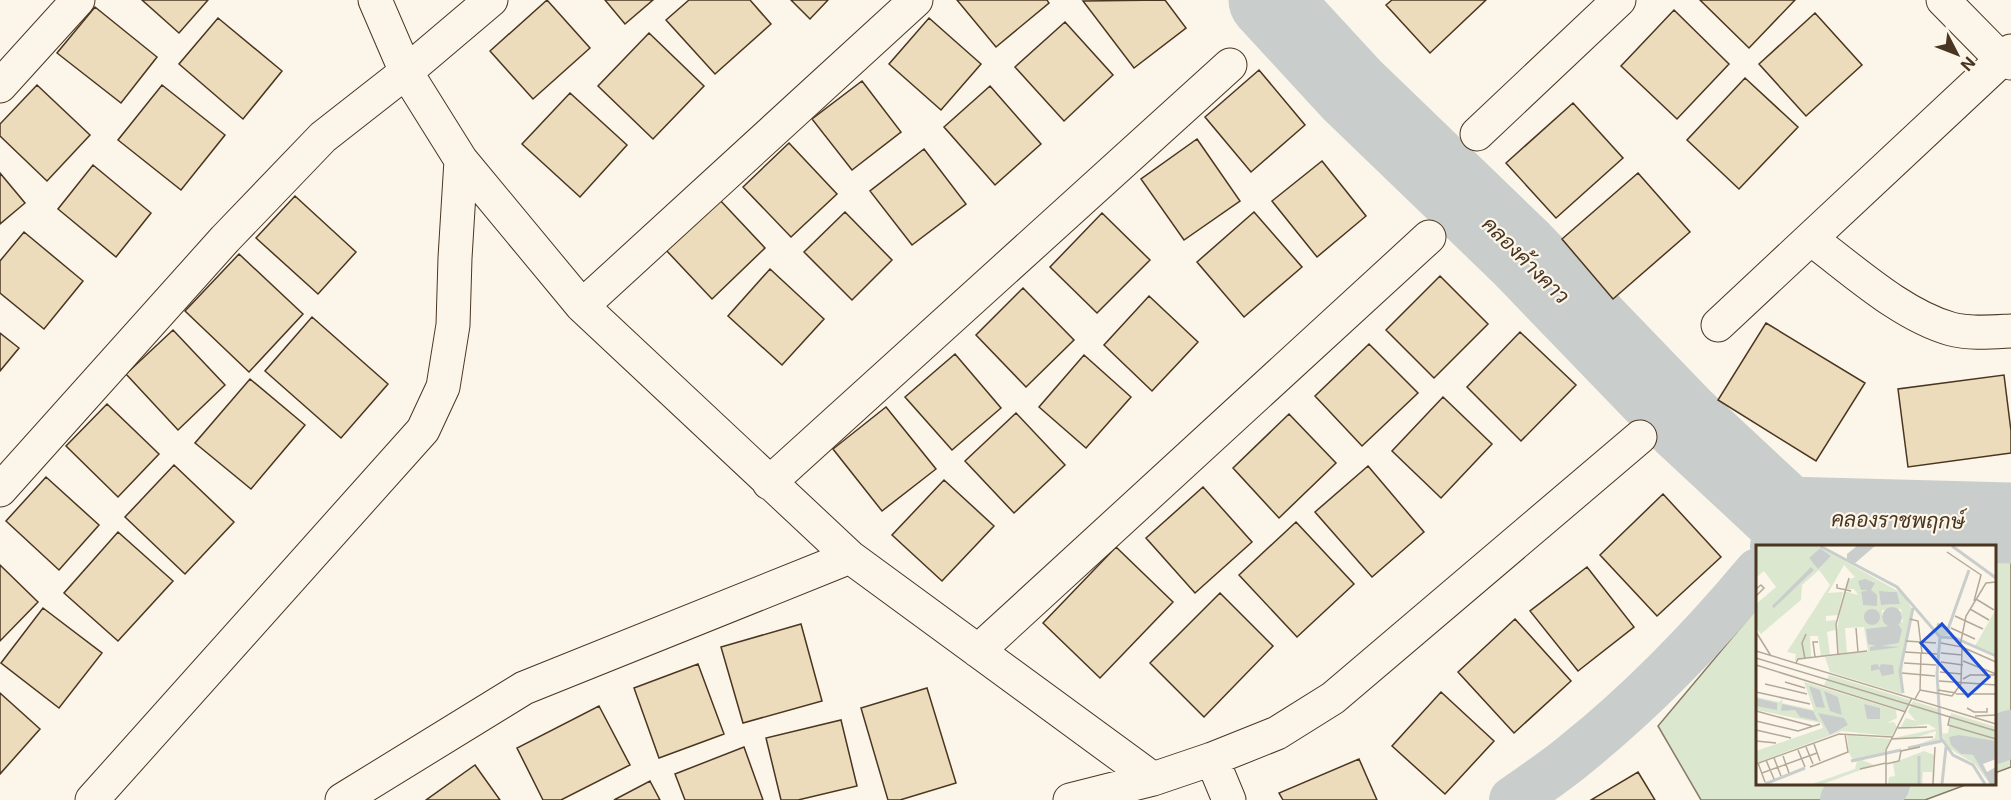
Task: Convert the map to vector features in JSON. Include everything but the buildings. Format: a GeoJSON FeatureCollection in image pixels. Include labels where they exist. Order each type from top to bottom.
{"type":"FeatureCollection","features":[{"type":"Feature","properties":{"kind":"street"},"geometry":{"type":"LineString","coordinates":[[0,86],[78,0]]}},
{"type":"Feature","properties":{"kind":"street"},"geometry":{"type":"LineString","coordinates":[[375,0],[406,72],[461,160],[582,306],[849,557],[1153,779]]}},
{"type":"Feature","properties":{"kind":"street"},"geometry":{"type":"LineString","coordinates":[[0,490],[225,239],[323,137],[406,72],[490,0]]}},
{"type":"Feature","properties":{"kind":"street"},"geometry":{"type":"LineString","coordinates":[[582,306],[916,0]]}},
{"type":"Feature","properties":{"kind":"street"},"geometry":{"type":"LineString","coordinates":[[1477,134],[1618,0]]}},
{"type":"Feature","properties":{"kind":"street"},"geometry":{"type":"LineString","coordinates":[[1718,324],[2008,58],[1943,0]]}},
{"type":"Feature","properties":{"kind":"street"},"geometry":{"type":"LineString","coordinates":[[769,483],[1230,65]]}},
{"type":"Feature","properties":{"kind":"street"},"geometry":{"type":"LineString","coordinates":[[92,800],[423,430],[443,387],[453,325],[461,160]]}},
{"type":"Feature","properties":{"kind":"street"},"geometry":{"type":"LineString","coordinates":[[978,651],[1429,237]]}},
{"type":"Feature","properties":{"kind":"street"},"geometry":{"type":"LineString","coordinates":[[1811,239],[1908,311],[1952,329],[2011,331]]}},
{"type":"Feature","properties":{"kind":"street"},"geometry":{"type":"LineString","coordinates":[[1070,800],[1153,779],[1212,759],[1277,733],[1333,698],[1640,437]]}},
{"type":"Feature","properties":{"kind":"street"},"geometry":{"type":"LineString","coordinates":[[342,800],[524,688],[849,557]]}},
{"type":"Feature","properties":{"kind":"street"},"geometry":{"type":"LineString","coordinates":[[1212,759],[1229,800]]}},
{"type":"Feature","properties":{"kind":"green space"},"geometry":{"type":"Polygon","coordinates":[[[1900,536],[2011,544],[2011,767],[1996,773],[1996,545],[1864,545],[1900,536]]]}},
{"type":"Feature","properties":{"kind":"green space"},"geometry":{"type":"Polygon","coordinates":[[[1756,609],[1756,785],[1965,785],[1925,800],[1701,800],[1658,726],[1756,609]]]}},
{"type":"Feature","properties":{"kind":"waterway","name":"คลองค้างคาว"},"geometry":{"type":"LineString","coordinates":[[1269,0],[1352,90],[1521,253],[1684,422],[1786,517],[2011,523]]}},
{"type":"Feature","properties":{"kind":"waterway"},"geometry":{"type":"LineString","coordinates":[[1774,545],[1786,517]]}},
{"type":"Feature","properties":{"kind":"waterway"},"geometry":{"type":"LineString","coordinates":[[1513,800],[1568,760],[1649,690],[1716,621],[1756,574]]}},
{"type":"Feature","properties":{"kind":"waterway"},"geometry":{"type":"LineString","coordinates":[[1996,739],[2011,734]]}},
{"type":"Feature","properties":{"kind":"waterway"},"geometry":{"type":"LineString","coordinates":[[1844,800],[1883,785]]}},
{"type":"Feature","properties":{"kind":"water label","name":"คลองราชพฤกษ์"},"geometry":{"type":"Point","coordinates":[1898,520]}}]}
